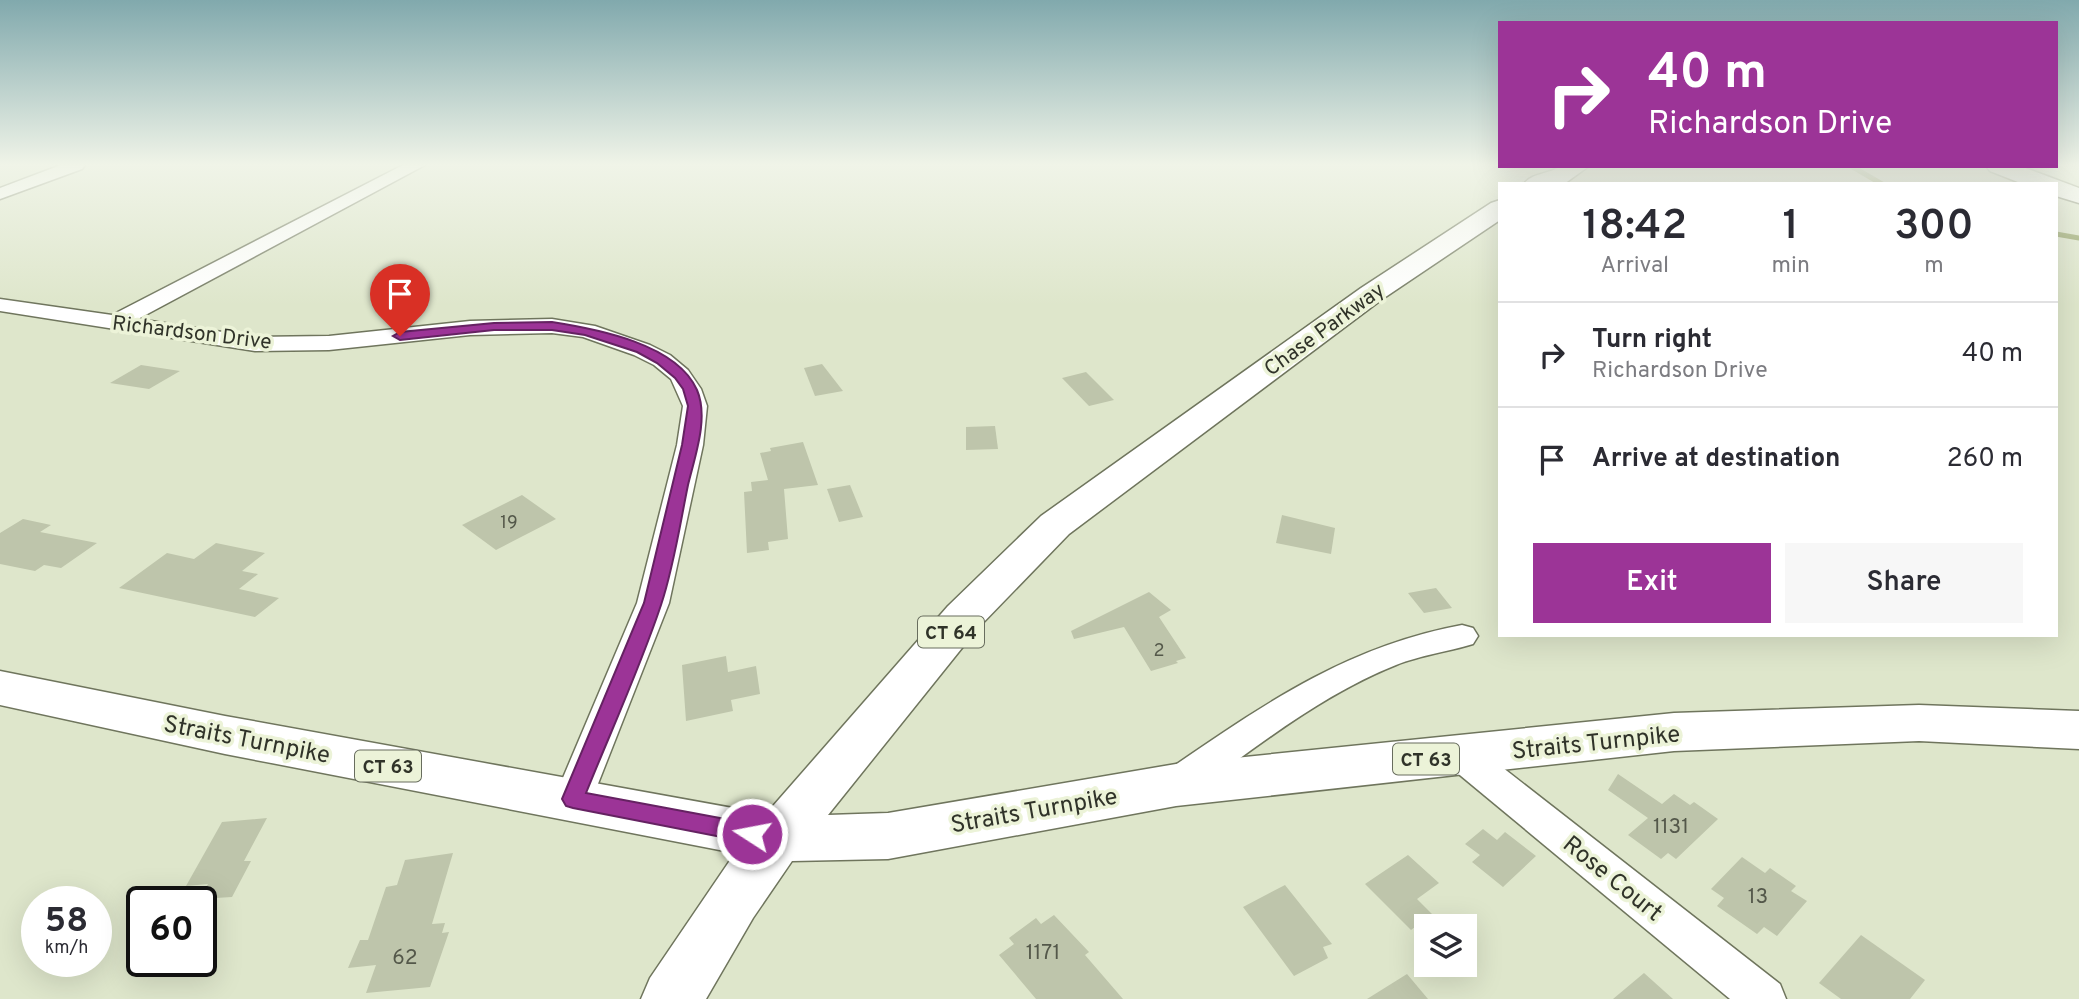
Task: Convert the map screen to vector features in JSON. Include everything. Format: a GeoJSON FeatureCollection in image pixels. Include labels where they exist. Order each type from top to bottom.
{"type":"FeatureCollection","features":[{"type":"Feature","properties":{"kind":"main road","name":"Chase Parkway"},"geometry":{"type":"LineString","coordinates":[[777,839],[963,617],[1055,525],[1371,294],[1495,212]]}},
{"type":"Feature","properties":{"kind":"main road","name":"Straits Turnpike"},"geometry":{"type":"LineString","coordinates":[[0,688],[225,736],[777,839],[888,836],[1176,785],[1674,732],[1919,723],[2079,730]]}},
{"type":"Feature","properties":{"kind":"main road","name":"CT 64"},"geometry":{"type":"LineString","coordinates":[[672,999],[733,900],[777,839]]}},
{"type":"Feature","properties":{"kind":"street"},"geometry":{"type":"LineString","coordinates":[[114,323],[326,212]]}},
{"type":"Feature","properties":{"kind":"street","name":"Richardson Drive"},"geometry":{"type":"LineString","coordinates":[[0,305],[255,344],[329,343],[470,328],[552,326],[587,331],[642,349],[662,360],[680,375],[690,389],[695,406],[690,445],[653,603],[573,799]]}},
{"type":"Feature","properties":{"kind":"street"},"geometry":{"type":"LineString","coordinates":[[1176,785],[1270,719],[1354,671],[1415,646],[1462,636]]}},
{"type":"Feature","properties":{"kind":"street","name":"Rose Court"},"geometry":{"type":"LineString","coordinates":[[1462,756],[1764,999]]}},
{"type":"Feature","properties":{"kind":"building"},"geometry":{"type":"Polygon","coordinates":[[[822,364],[843,391],[815,396],[804,368],[822,364]]]}},
{"type":"Feature","properties":{"kind":"building"},"geometry":{"type":"Polygon","coordinates":[[[141,365],[180,371],[149,389],[110,383],[141,365]]]}},
{"type":"Feature","properties":{"kind":"building"},"geometry":{"type":"Polygon","coordinates":[[[1086,372],[1114,400],[1089,406],[1062,378],[1086,372]]]}},
{"type":"Feature","properties":{"kind":"building"},"geometry":{"type":"Polygon","coordinates":[[[995,426],[998,449],[966,450],[966,427],[995,426]]]}},
{"type":"Feature","properties":{"kind":"building"},"geometry":{"type":"Polygon","coordinates":[[[803,442],[818,485],[784,489],[788,539],[768,542],[769,550],[747,553],[744,492],[752,491],[751,482],[768,480],[760,453],[771,451],[770,448],[803,442]]]}},
{"type":"Feature","properties":{"kind":"building"},"geometry":{"type":"Polygon","coordinates":[[[850,485],[863,517],[839,522],[827,489],[850,485]]]}},
{"type":"Feature","properties":{"kind":"building"},"geometry":{"type":"Polygon","coordinates":[[[522,495],[556,519],[496,550],[462,525],[522,495]]]}},
{"type":"Feature","properties":{"kind":"building"},"geometry":{"type":"Polygon","coordinates":[[[1282,515],[1335,528],[1331,554],[1276,543],[1282,515]]]}},
{"type":"Feature","properties":{"kind":"building"},"geometry":{"type":"Polygon","coordinates":[[[23,519],[51,525],[40,532],[97,543],[61,568],[44,565],[35,571],[0,564],[0,533],[23,519]]]}},
{"type":"Feature","properties":{"kind":"building"},"geometry":{"type":"Polygon","coordinates":[[[216,543],[265,553],[242,571],[258,574],[239,589],[279,598],[255,617],[119,588],[167,553],[194,559],[216,543]]]}},
{"type":"Feature","properties":{"kind":"building"},"geometry":{"type":"Polygon","coordinates":[[[1436,588],[1452,608],[1424,613],[1408,593],[1436,588]]]}},
{"type":"Feature","properties":{"kind":"building"},"geometry":{"type":"Polygon","coordinates":[[[1149,592],[1171,610],[1159,617],[1186,658],[1151,671],[1124,627],[1074,639],[1071,631],[1149,592]]]}},
{"type":"Feature","properties":{"kind":"building"},"geometry":{"type":"Polygon","coordinates":[[[726,656],[728,672],[756,666],[760,694],[731,700],[733,711],[686,721],[682,665],[726,656]]]}},
{"type":"Feature","properties":{"kind":"building"},"geometry":{"type":"Polygon","coordinates":[[[1618,774],[1662,804],[1674,794],[1690,805],[1694,802],[1718,819],[1676,859],[1668,853],[1661,859],[1628,835],[1648,818],[1608,790],[1618,774]]]}},
{"type":"Feature","properties":{"kind":"building"},"geometry":{"type":"Polygon","coordinates":[[[267,818],[244,861],[251,861],[232,897],[217,898],[217,886],[186,886],[222,822],[267,818]]]}},
{"type":"Feature","properties":{"kind":"building"},"geometry":{"type":"Polygon","coordinates":[[[1483,829],[1497,840],[1505,832],[1536,856],[1503,887],[1472,862],[1480,855],[1465,844],[1483,829]]]}},
{"type":"Feature","properties":{"kind":"building"},"geometry":{"type":"Polygon","coordinates":[[[453,853],[432,924],[445,923],[442,933],[449,932],[430,987],[366,993],[376,965],[348,968],[360,940],[368,940],[386,887],[397,885],[405,860],[453,853]]]}},
{"type":"Feature","properties":{"kind":"building"},"geometry":{"type":"Polygon","coordinates":[[[1408,855],[1439,883],[1417,899],[1432,914],[1414,914],[1414,928],[1411,930],[1365,884],[1408,855]]]}},
{"type":"Feature","properties":{"kind":"building"},"geometry":{"type":"Polygon","coordinates":[[[1742,857],[1765,873],[1770,868],[1796,886],[1791,891],[1807,901],[1777,936],[1764,927],[1757,934],[1717,906],[1724,898],[1711,889],[1742,857]]]}},
{"type":"Feature","properties":{"kind":"building"},"geometry":{"type":"Polygon","coordinates":[[[1285,885],[1332,944],[1323,947],[1328,958],[1294,976],[1243,907],[1285,885]]]}},
{"type":"Feature","properties":{"kind":"building"},"geometry":{"type":"Polygon","coordinates":[[[1054,915],[1089,952],[1085,955],[1123,999],[1036,999],[999,955],[1014,944],[1009,938],[1036,918],[1041,924],[1054,915]]]}},
{"type":"Feature","properties":{"kind":"building"},"geometry":{"type":"Polygon","coordinates":[[[1861,935],[1925,980],[1910,999],[1841,999],[1819,983],[1861,935]]]}},
{"type":"Feature","properties":{"kind":"building"},"geometry":{"type":"Polygon","coordinates":[[[1644,973],[1673,999],[1613,999],[1644,973]]]}},
{"type":"Feature","properties":{"kind":"building"},"geometry":{"type":"Polygon","coordinates":[[[1407,974],[1428,999],[1367,999],[1407,974]]]}},
{"type":"Feature","properties":{"kind":"waterway"},"geometry":{"type":"LineString","coordinates":[[2058,234],[2079,238]]}},
{"type":"Feature","properties":{"kind":"route"},"geometry":{"type":"LineString","coordinates":[[400,336],[518,325],[587,331],[642,349],[662,360],[680,375],[690,389],[695,406],[690,445],[653,603],[573,799],[752,834]]}}]}
